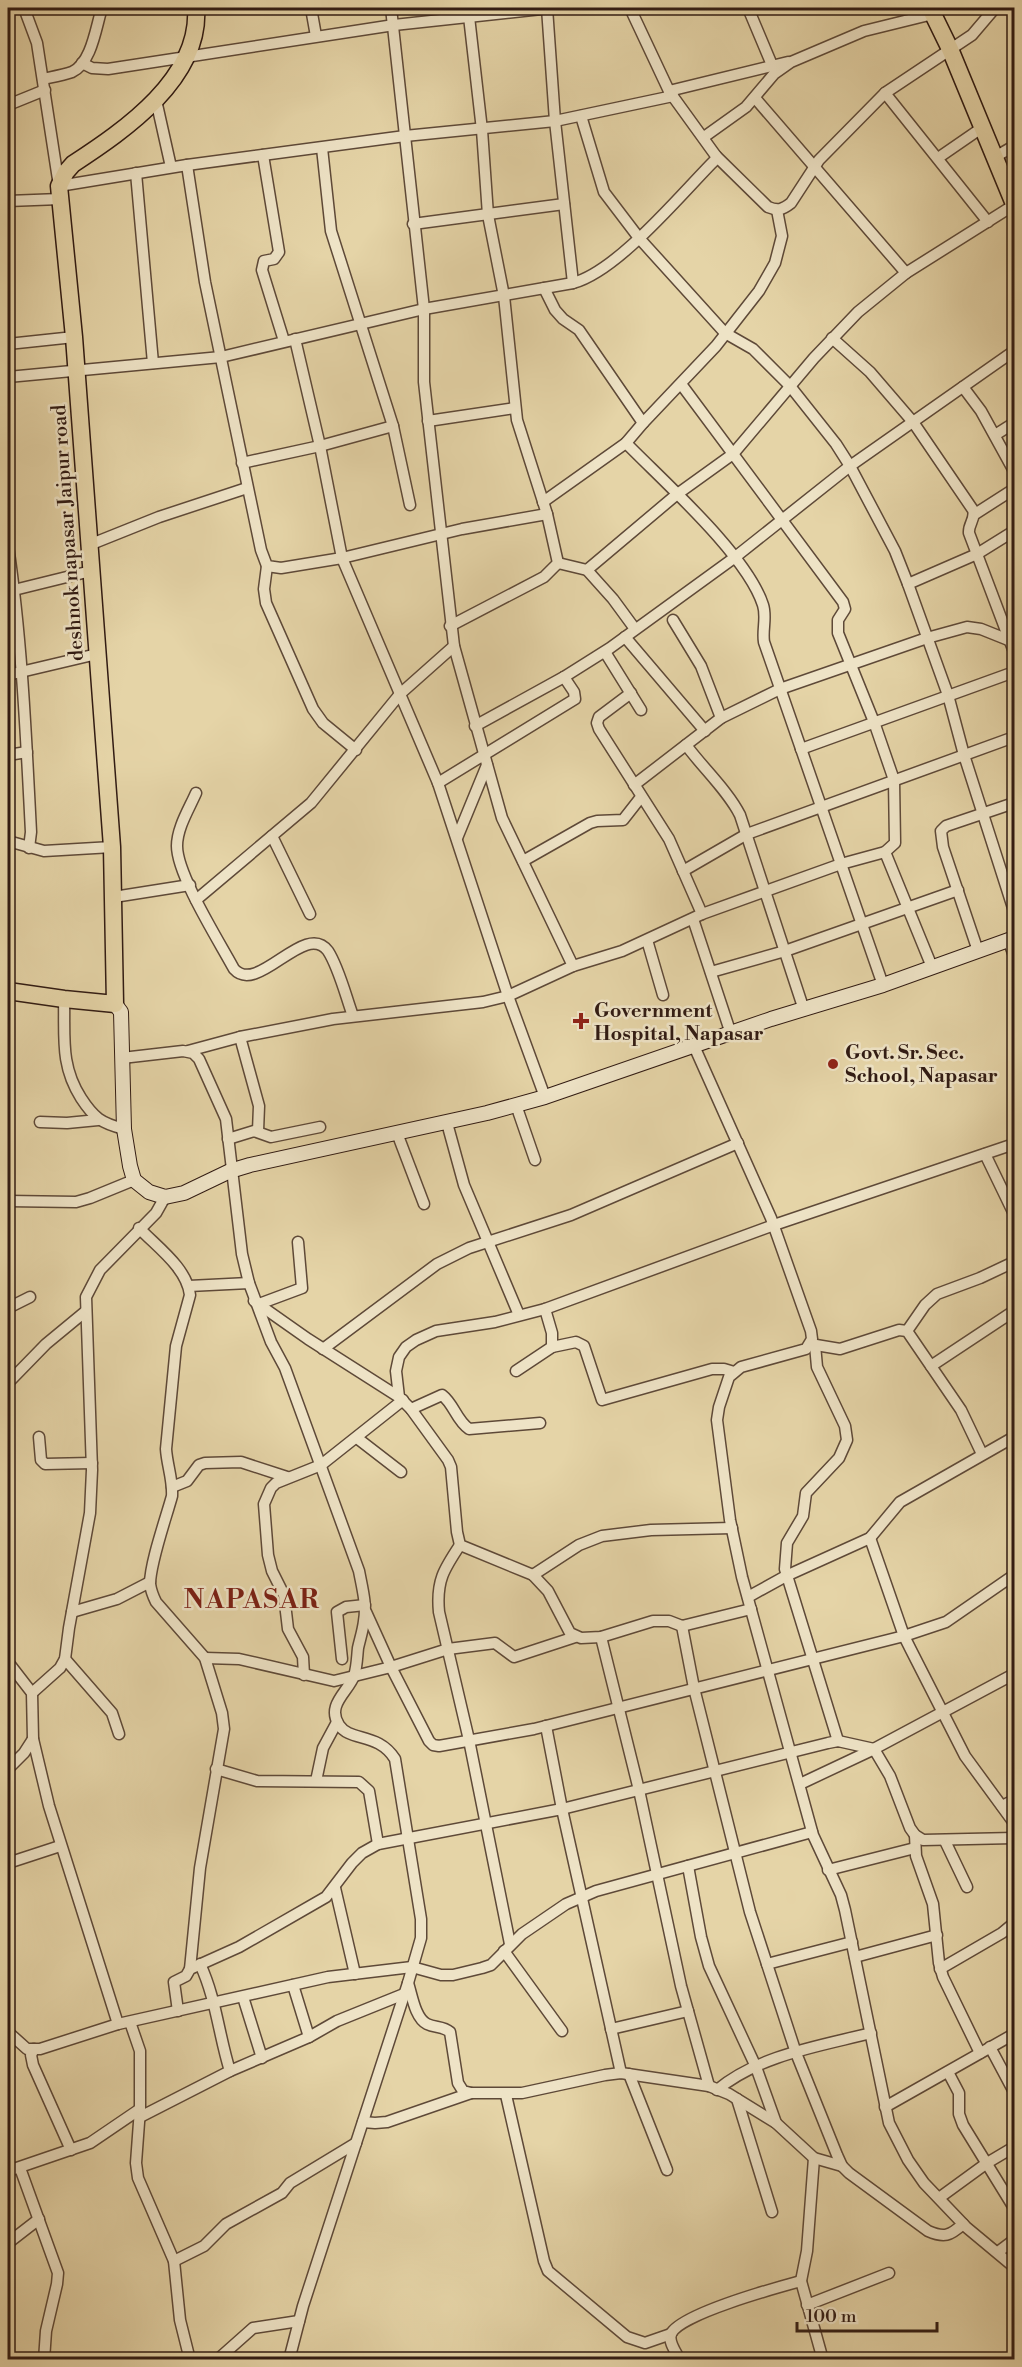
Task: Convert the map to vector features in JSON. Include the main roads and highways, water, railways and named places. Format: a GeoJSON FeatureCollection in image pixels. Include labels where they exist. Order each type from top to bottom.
{"type":"FeatureCollection","features":[{"type":"Feature","properties":{"kind":"main road","name":"deshnok napasar Jaipur road"},"geometry":{"type":"LineString","coordinates":[[116,1004],[112,847],[74,337],[59,192],[66,172],[73,164],[156,100],[189,56],[195,31],[196,8]]}},
{"type":"Feature","properties":{"kind":"main road"},"geometry":{"type":"LineString","coordinates":[[932,10],[1014,205]]}},
{"type":"Feature","properties":{"kind":"main road"},"geometry":{"type":"LineString","coordinates":[[8,991],[116,1004],[121,1012],[124,1129],[130,1166],[134,1179],[148,1192],[165,1197],[184,1193],[230,1171],[276,1158],[447,1123],[516,1106],[883,985],[1011,938]]}},
{"type":"Feature","properties":{"kind":"place","name":"Government Hospital, Napasar"},"geometry":{"type":"Point","coordinates":[581,1021]}},
{"type":"Feature","properties":{"kind":"place","name":"Govt. Sr. Sec. School, Napasar"},"geometry":{"type":"Point","coordinates":[833,1064]}},
{"type":"Feature","properties":{"kind":"district","name":"NAPASAR"},"geometry":{"type":"Point","coordinates":[252,1599]}}]}
